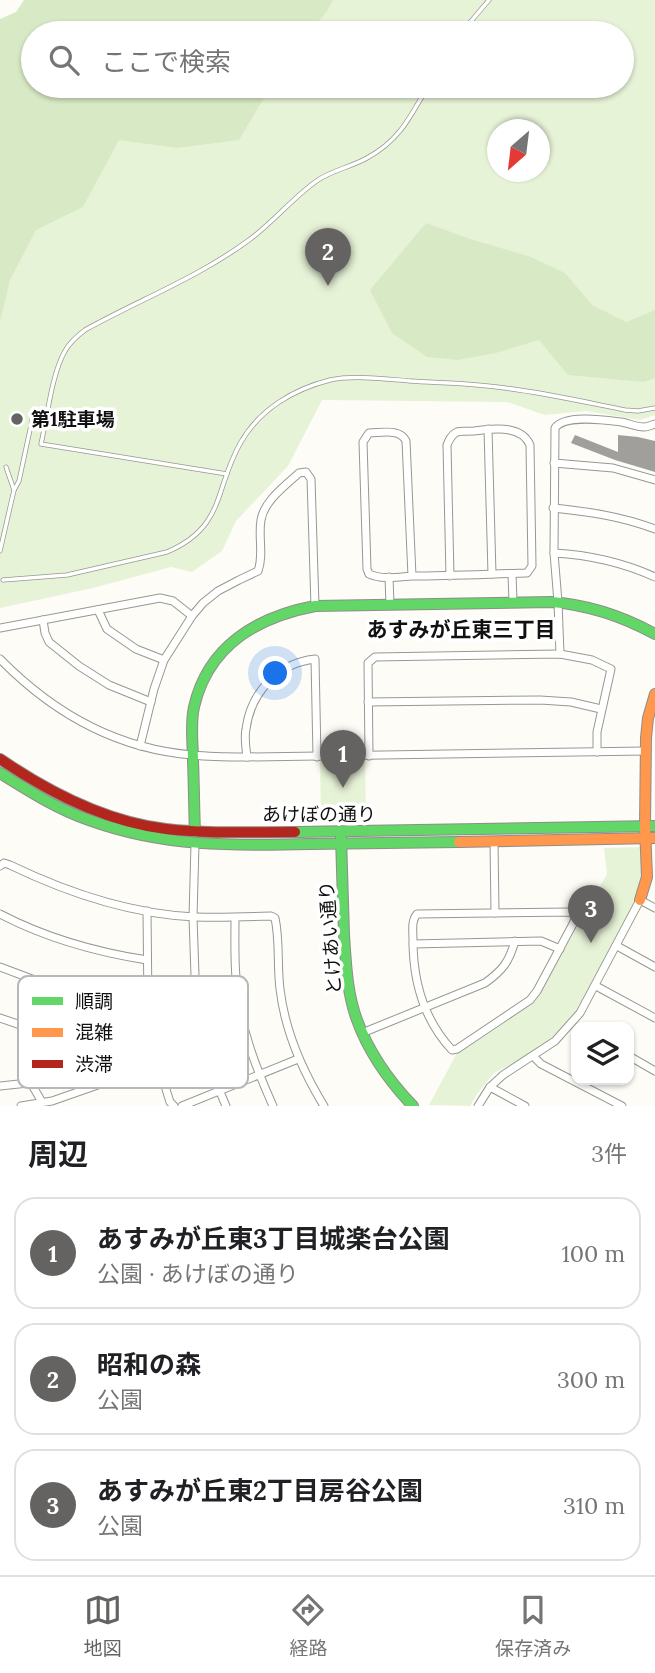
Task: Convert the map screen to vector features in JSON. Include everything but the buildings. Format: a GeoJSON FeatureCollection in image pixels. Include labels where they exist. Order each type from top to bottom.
{"type":"FeatureCollection","features":[{"type":"Feature","properties":{"kind":"street"},"geometry":{"type":"LineString","coordinates":[[560,654],[553,508],[555,428],[565,420],[590,419],[643,427],[655,424]]}},
{"type":"Feature","properties":{"kind":"street"},"geometry":{"type":"LineString","coordinates":[[488,429],[492,574]]}},
{"type":"Feature","properties":{"kind":"street"},"geometry":{"type":"LineString","coordinates":[[412,576],[406,441],[404,435],[398,433],[369,433],[363,442],[367,569],[369,574],[374,576],[389,577],[450,576],[527,573],[532,566],[530,445],[527,437],[521,433],[488,429],[457,433],[450,438],[447,445],[450,576]]}},
{"type":"Feature","properties":{"kind":"street"},"geometry":{"type":"LineString","coordinates":[[554,463],[613,468],[655,480]]}},
{"type":"Feature","properties":{"kind":"street"},"geometry":{"type":"LineString","coordinates":[[140,746],[163,660],[203,603],[258,571],[261,564],[261,521],[265,507],[299,472],[306,472],[311,479],[315,606]]}},
{"type":"Feature","properties":{"kind":"street"},"geometry":{"type":"LineString","coordinates":[[553,508],[597,513],[655,529]]}},
{"type":"Feature","properties":{"kind":"street"},"geometry":{"type":"LineString","coordinates":[[554,553],[585,555],[618,562],[655,577]]}},
{"type":"Feature","properties":{"kind":"street"},"geometry":{"type":"LineString","coordinates":[[512,573],[513,602]]}},
{"type":"Feature","properties":{"kind":"street"},"geometry":{"type":"LineString","coordinates":[[389,577],[390,605]]}},
{"type":"Feature","properties":{"kind":"street"},"geometry":{"type":"LineString","coordinates":[[0,628],[164,597],[192,616]]}},
{"type":"Feature","properties":{"kind":"street"},"geometry":{"type":"LineString","coordinates":[[195,976],[195,838],[191,731],[194,707],[214,663],[231,642],[252,626],[276,614],[315,606],[558,602],[603,609],[628,618],[655,634]]}},
{"type":"Feature","properties":{"kind":"street"},"geometry":{"type":"LineString","coordinates":[[98,610],[107,629],[136,649],[163,660]]}},
{"type":"Feature","properties":{"kind":"street"},"geometry":{"type":"LineString","coordinates":[[43,620],[49,642],[79,666],[110,685],[151,702]]}},
{"type":"Feature","properties":{"kind":"street"},"geometry":{"type":"LineString","coordinates":[[369,756],[368,663],[374,657],[560,654],[592,660],[611,668],[597,732],[597,752]]}},
{"type":"Feature","properties":{"kind":"street"},"geometry":{"type":"LineString","coordinates":[[0,659],[36,693],[88,726],[140,746],[193,755],[317,757],[646,751]]}},
{"type":"Feature","properties":{"kind":"street"},"geometry":{"type":"LineString","coordinates":[[247,757],[245,732],[255,698],[264,685],[278,672],[303,660],[315,659],[317,757]]}},
{"type":"Feature","properties":{"kind":"street"},"geometry":{"type":"LineString","coordinates":[[576,1022],[640,900],[647,877],[650,826],[646,751],[648,718],[655,694]]}},
{"type":"Feature","properties":{"kind":"street"},"geometry":{"type":"LineString","coordinates":[[368,702],[540,700],[571,702],[601,709]]}},
{"type":"Feature","properties":{"kind":"street","name":"あけぼの通り"},"geometry":{"type":"LineString","coordinates":[[0,759],[34,782],[91,810],[195,838]]}},
{"type":"Feature","properties":{"kind":"street","name":"あけぼの通り"},"geometry":{"type":"LineString","coordinates":[[0,773],[44,800],[88,820],[157,839],[494,841],[650,838]]}},
{"type":"Feature","properties":{"kind":"street","name":"あけぼの通り"},"geometry":{"type":"LineString","coordinates":[[341,838],[650,826]]}},
{"type":"Feature","properties":{"kind":"street","name":"とけあい通り"},"geometry":{"type":"LineString","coordinates":[[341,838],[348,984],[362,1033],[373,1055],[387,1077],[413,1106]]}},
{"type":"Feature","properties":{"kind":"street"},"geometry":{"type":"LineString","coordinates":[[494,841],[495,913]]}},
{"type":"Feature","properties":{"kind":"street"},"geometry":{"type":"LineString","coordinates":[[0,866],[4,863],[10,865],[86,897],[146,911],[193,917],[275,918],[280,991],[285,1020],[298,1059],[324,1106]]}},
{"type":"Feature","properties":{"kind":"street"},"geometry":{"type":"LineString","coordinates":[[640,900],[655,908]]}},
{"type":"Feature","properties":{"kind":"street"},"geometry":{"type":"LineString","coordinates":[[146,911],[147,976]]}},
{"type":"Feature","properties":{"kind":"street"},"geometry":{"type":"LineString","coordinates":[[571,912],[575,916],[560,949],[530,1000],[452,1050],[436,1029],[419,994],[415,974],[413,918],[417,914],[495,913],[571,912]]}},
{"type":"Feature","properties":{"kind":"street"},"geometry":{"type":"LineString","coordinates":[[0,914],[86,948],[147,960]]}},
{"type":"Feature","properties":{"kind":"street"},"geometry":{"type":"LineString","coordinates":[[235,918],[235,976]]}},
{"type":"Feature","properties":{"kind":"street"},"geometry":{"type":"LineString","coordinates":[[362,1033],[485,983],[507,963],[515,941]]}},
{"type":"Feature","properties":{"kind":"street"},"geometry":{"type":"LineString","coordinates":[[413,944],[541,941],[560,949]]}},
{"type":"Feature","properties":{"kind":"street"},"geometry":{"type":"LineString","coordinates":[[617,946],[655,967]]}},
{"type":"Feature","properties":{"kind":"street"},"geometry":{"type":"LineString","coordinates":[[0,967],[25,976]]}},
{"type":"Feature","properties":{"kind":"street"},"geometry":{"type":"LineString","coordinates":[[596,986],[655,1018]]}},
{"type":"Feature","properties":{"kind":"street"},"geometry":{"type":"LineString","coordinates":[[0,1018],[18,1024]]}},
{"type":"Feature","properties":{"kind":"street"},"geometry":{"type":"LineString","coordinates":[[478,1106],[490,1087],[503,1075],[571,1028]]}},
{"type":"Feature","properties":{"kind":"street"},"geometry":{"type":"LineString","coordinates":[[248,1040],[273,1106]]}},
{"type":"Feature","properties":{"kind":"street"},"geometry":{"type":"LineString","coordinates":[[533,1056],[541,1064],[621,1106]]}},
{"type":"Feature","properties":{"kind":"street"},"geometry":{"type":"LineString","coordinates":[[248,1079],[298,1059]]}},
{"type":"Feature","properties":{"kind":"street"},"geometry":{"type":"LineString","coordinates":[[634,1059],[655,1071]]}},
{"type":"Feature","properties":{"kind":"street"},"geometry":{"type":"LineString","coordinates":[[0,1086],[18,1084]]}},
{"type":"Feature","properties":{"kind":"street"},"geometry":{"type":"LineString","coordinates":[[490,1087],[525,1106]]}},
{"type":"Feature","properties":{"kind":"street"},"geometry":{"type":"LineString","coordinates":[[34,1088],[42,1102]]}},
{"type":"Feature","properties":{"kind":"street"},"geometry":{"type":"LineString","coordinates":[[21,1106],[52,1101],[90,1088]]}},
{"type":"Feature","properties":{"kind":"street"},"geometry":{"type":"LineString","coordinates":[[166,1088],[174,1106]]}},
{"type":"Feature","properties":{"kind":"street"},"geometry":{"type":"LineString","coordinates":[[218,1088],[226,1106]]}},
{"type":"Feature","properties":{"kind":"street"},"geometry":{"type":"LineString","coordinates":[[182,1106],[226,1088]]}},
{"type":"Feature","properties":{"kind":"lane"},"geometry":{"type":"LineString","coordinates":[[471,21],[489,0]]}},
{"type":"Feature","properties":{"kind":"lane"},"geometry":{"type":"LineString","coordinates":[[227,474],[41,444],[61,358],[85,330],[230,253],[251,239],[317,180],[376,152],[408,123],[422,98]]}},
{"type":"Feature","properties":{"kind":"lane"},"geometry":{"type":"LineString","coordinates":[[0,585],[1,577],[67,575],[167,552],[182,545],[199,533],[211,518],[242,440],[254,424],[285,398],[305,388],[334,380],[382,379],[504,387],[625,410],[655,408]]}},
{"type":"Feature","properties":{"kind":"lane"},"geometry":{"type":"LineString","coordinates":[[0,551],[34,411]]}},
{"type":"Feature","properties":{"kind":"lane"},"geometry":{"type":"LineString","coordinates":[[6,467],[14,490]]}},
{"type":"Feature","properties":{"kind":"green space"},"geometry":{"type":"Polygon","coordinates":[[[24,0],[333,0],[319,21],[21,21],[21,98],[264,98],[239,140],[177,148],[119,140],[83,207],[36,230],[10,280],[0,322],[0,19],[16,12],[24,0]]]}},
{"type":"Feature","properties":{"kind":"green space"},"geometry":{"type":"Polygon","coordinates":[[[37,0],[655,0],[655,415],[640,420],[586,411],[545,415],[507,402],[322,400],[288,466],[236,521],[222,551],[192,572],[171,567],[93,588],[0,608],[0,29],[37,0]]]}},
{"type":"Feature","properties":{"kind":"green space"},"geometry":{"type":"Polygon","coordinates":[[[426,223],[531,257],[565,273],[592,305],[626,322],[655,310],[655,378],[644,382],[568,375],[539,340],[496,353],[458,360],[427,357],[392,333],[370,290],[426,223]]]}},
{"type":"Feature","properties":{"kind":"green space"},"geometry":{"type":"Polygon","coordinates":[[[365,758],[366,818],[321,818],[320,759],[365,758]]]}},
{"type":"Feature","properties":{"kind":"green space"},"geometry":{"type":"Polygon","coordinates":[[[643,847],[645,873],[637,899],[582,1002],[568,1021],[549,1040],[528,1055],[494,1073],[470,1106],[429,1105],[457,1053],[530,1002],[543,987],[607,874],[604,848],[643,847]]]}},
{"type":"Feature","properties":{"kind":"traffic: fast"},"geometry":{"type":"LineString","coordinates":[[195,832],[192,721],[201,686],[223,651],[238,638],[274,618],[315,606],[552,602],[605,612],[655,634]]}},
{"type":"Feature","properties":{"kind":"traffic: fast"},"geometry":{"type":"LineString","coordinates":[[0,773],[77,816],[117,829],[171,840],[253,845],[459,842]]}},
{"type":"Feature","properties":{"kind":"traffic: fast"},"geometry":{"type":"LineString","coordinates":[[295,832],[655,826]]}},
{"type":"Feature","properties":{"kind":"traffic: fast"},"geometry":{"type":"LineString","coordinates":[[341,837],[345,957],[354,1010],[374,1055],[388,1077],[413,1106]]}},
{"type":"Feature","properties":{"kind":"traffic: slow"},"geometry":{"type":"LineString","coordinates":[[640,900],[647,877],[646,738],[655,694]]}},
{"type":"Feature","properties":{"kind":"traffic: slow"},"geometry":{"type":"LineString","coordinates":[[459,842],[655,838]]}},
{"type":"Feature","properties":{"kind":"traffic: jam"},"geometry":{"type":"LineString","coordinates":[[0,759],[59,794],[122,820],[198,832],[295,832]]}},
{"type":"Feature","properties":{"kind":"place","name":"昭和の森"},"geometry":{"type":"Point","coordinates":[328,286]}},
{"type":"Feature","properties":{"kind":"place","name":"第1駐車場"},"geometry":{"type":"Point","coordinates":[17,419]}},
{"type":"Feature","properties":{"kind":"place","name":"あすみが丘東3丁目城楽台公園"},"geometry":{"type":"Point","coordinates":[343,788]}},
{"type":"Feature","properties":{"kind":"place","name":"あすみが丘東2丁目房谷公園"},"geometry":{"type":"Point","coordinates":[591,943]}},
{"type":"Feature","properties":{"kind":"district","name":"あすみが丘東三丁目"},"geometry":{"type":"Point","coordinates":[461,629]}}]}
